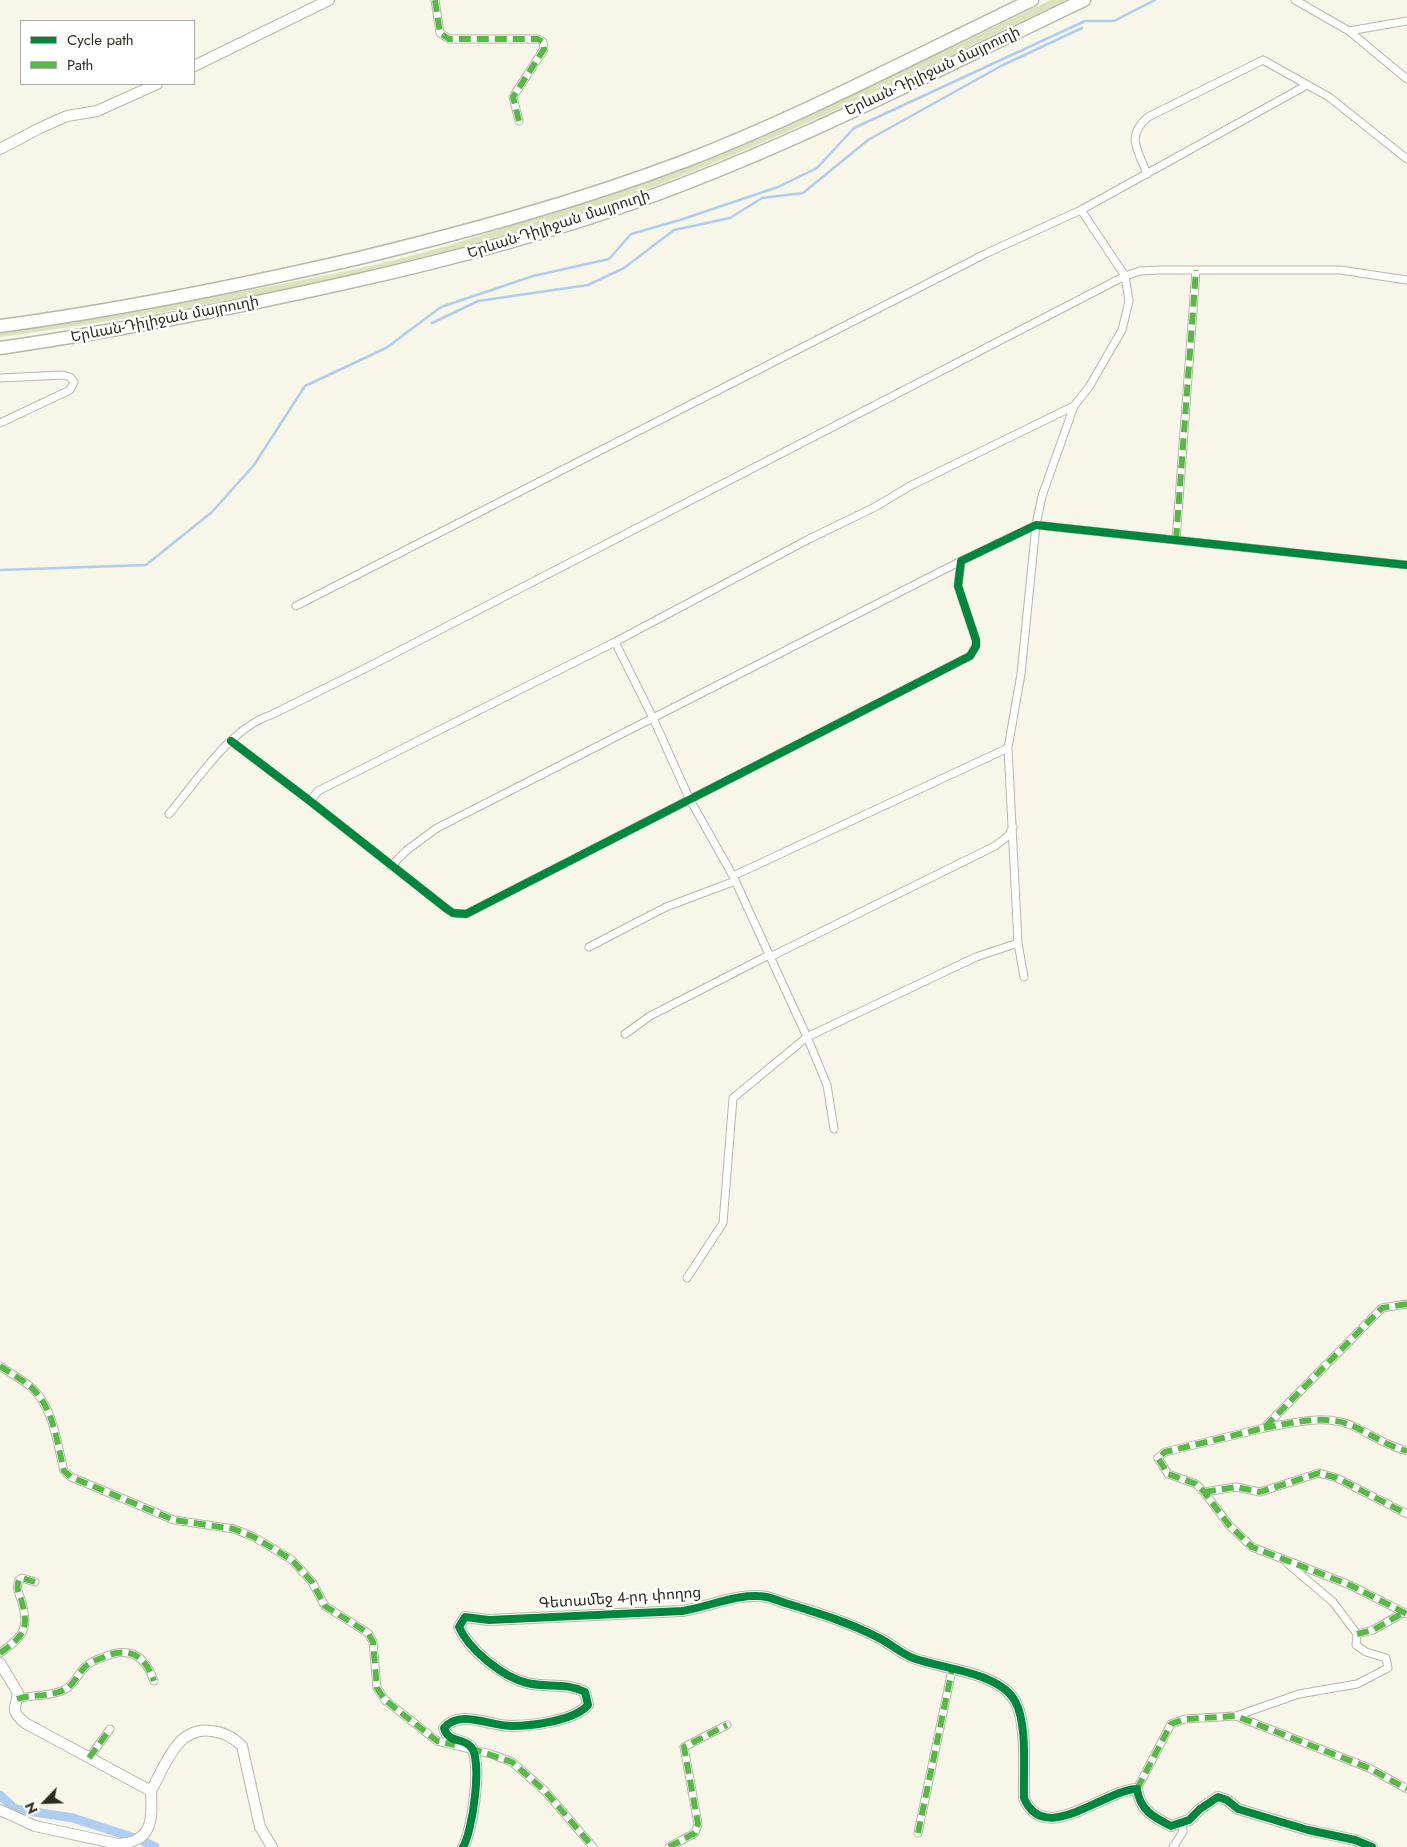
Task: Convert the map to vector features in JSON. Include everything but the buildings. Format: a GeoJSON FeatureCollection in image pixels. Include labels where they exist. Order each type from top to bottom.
{"type":"FeatureCollection","features":[{"type":"Feature","properties":{"kind":"highway","name":"Երևան-Դիլիջան մայրուղի"},"geometry":{"type":"LineString","coordinates":[[0,326],[102,312],[259,281],[462,233],[616,185],[686,160],[769,125],[1032,0]]}},
{"type":"Feature","properties":{"kind":"highway","name":"Երևան-Դիլիջան մայրուղի"},"geometry":{"type":"LineString","coordinates":[[0,348],[104,333],[265,301],[468,255],[558,227],[638,201],[780,144],[1084,0]]}},
{"type":"Feature","properties":{"kind":"street"},"geometry":{"type":"LineString","coordinates":[[195,66],[329,0]]}},
{"type":"Feature","properties":{"kind":"street"},"geometry":{"type":"LineString","coordinates":[[435,0],[440,33],[449,39],[538,39],[543,42],[544,49],[513,98],[519,121]]}},
{"type":"Feature","properties":{"kind":"street"},"geometry":{"type":"LineString","coordinates":[[1296,0],[1349,31],[1407,79]]}},
{"type":"Feature","properties":{"kind":"street"},"geometry":{"type":"LineString","coordinates":[[1349,31],[1407,21]]}},
{"type":"Feature","properties":{"kind":"street"},"geometry":{"type":"LineString","coordinates":[[1147,174],[1134,140],[1138,126],[1148,117],[1263,60],[1328,97],[1354,115],[1407,159]]}},
{"type":"Feature","properties":{"kind":"street"},"geometry":{"type":"LineString","coordinates":[[0,150],[40,128],[67,116],[97,111],[155,85]]}},
{"type":"Feature","properties":{"kind":"street"},"geometry":{"type":"LineString","coordinates":[[296,606],[987,253],[1081,210],[1307,85]]}},
{"type":"Feature","properties":{"kind":"street"},"geometry":{"type":"LineString","coordinates":[[1024,977],[1018,943],[1008,748],[1022,674],[1036,525],[1045,488],[1074,406],[1089,387],[1122,330],[1129,302],[1125,276],[1081,210]]}},
{"type":"Feature","properties":{"kind":"street"},"geometry":{"type":"LineString","coordinates":[[1176,540],[1196,270]]}},
{"type":"Feature","properties":{"kind":"street"},"geometry":{"type":"LineString","coordinates":[[169,814],[231,741],[255,721],[368,667],[1125,276],[1140,271],[1340,270],[1407,280]]}},
{"type":"Feature","properties":{"kind":"street"},"geometry":{"type":"LineString","coordinates":[[0,378],[63,375],[70,377],[74,382],[70,390],[0,423]]}},
{"type":"Feature","properties":{"kind":"street"},"geometry":{"type":"LineString","coordinates":[[310,801],[318,791],[615,642],[833,527],[875,507],[910,486],[1074,406]]}},
{"type":"Feature","properties":{"kind":"street"},"geometry":{"type":"LineString","coordinates":[[391,866],[407,850],[437,828],[1036,525],[1407,565]]}},
{"type":"Feature","properties":{"kind":"street"},"geometry":{"type":"LineString","coordinates":[[231,741],[447,909],[453,913],[466,914],[970,656],[976,646],[976,640],[958,586],[962,561]]}},
{"type":"Feature","properties":{"kind":"street"},"geometry":{"type":"LineString","coordinates":[[615,642],[654,718],[690,798],[734,878],[807,1037],[827,1085],[834,1129]]}},
{"type":"Feature","properties":{"kind":"street"},"geometry":{"type":"LineString","coordinates":[[589,946],[666,907],[734,878],[1008,748]]}},
{"type":"Feature","properties":{"kind":"street"},"geometry":{"type":"LineString","coordinates":[[625,1034],[650,1016],[995,846],[1008,836],[1013,827]]}},
{"type":"Feature","properties":{"kind":"street"},"geometry":{"type":"LineString","coordinates":[[686,1278],[723,1223],[733,1098],[807,1037],[976,956],[1018,943]]}},
{"type":"Feature","properties":{"kind":"street"},"geometry":{"type":"LineString","coordinates":[[1264,1428],[1382,1308],[1407,1304]]}},
{"type":"Feature","properties":{"kind":"street"},"geometry":{"type":"LineString","coordinates":[[0,1366],[32,1388],[44,1404],[49,1414],[64,1471],[71,1477],[174,1520],[234,1529],[254,1536],[292,1560],[312,1582],[325,1606],[368,1633],[373,1642],[377,1688],[384,1700],[437,1741],[473,1749],[512,1762],[545,1790],[593,1847]]}},
{"type":"Feature","properties":{"kind":"street"},"geometry":{"type":"LineString","coordinates":[[1405,1613],[1350,1584],[1252,1547],[1229,1525],[1196,1484],[1168,1474],[1158,1458],[1165,1452],[1264,1428],[1327,1420],[1353,1426],[1386,1445],[1407,1450]]}},
{"type":"Feature","properties":{"kind":"street"},"geometry":{"type":"LineString","coordinates":[[1204,1492],[1236,1487],[1260,1492],[1319,1473],[1337,1478],[1407,1514]]}},
{"type":"Feature","properties":{"kind":"street"},"geometry":{"type":"LineString","coordinates":[[1281,1559],[1333,1602],[1357,1634],[1356,1645],[1360,1649],[1386,1658],[1389,1665],[1385,1671],[1357,1684],[1300,1694],[1236,1716],[1186,1719],[1172,1724],[1137,1789],[1139,1801],[1154,1818],[1171,1826],[1189,1820],[1200,1809],[1218,1797],[1227,1800],[1238,1809],[1308,1830],[1354,1840],[1372,1847]]}},
{"type":"Feature","properties":{"kind":"street"},"geometry":{"type":"LineString","coordinates":[[0,1653],[21,1637],[24,1630],[26,1620],[17,1588],[19,1580],[22,1578],[35,1582]]}},
{"type":"Feature","properties":{"kind":"street","name":"Գետամեջ 4-րդ փողոց"},"geometry":{"type":"LineString","coordinates":[[473,1749],[468,1744],[446,1736],[444,1728],[448,1724],[468,1719],[511,1726],[537,1723],[573,1715],[588,1705],[585,1692],[577,1688],[528,1684],[506,1675],[496,1668],[463,1636],[459,1628],[465,1617],[489,1620],[682,1611],[705,1608],[742,1597],[767,1597],[853,1626],[913,1658],[983,1677],[999,1684],[1016,1702],[1022,1730],[1024,1798],[1028,1809],[1044,1816],[1062,1817],[1085,1810],[1116,1792],[1137,1789]]}},
{"type":"Feature","properties":{"kind":"street"},"geometry":{"type":"LineString","coordinates":[[1357,1634],[1373,1630],[1405,1613]]}},
{"type":"Feature","properties":{"kind":"street"},"geometry":{"type":"LineString","coordinates":[[17,1700],[31,1695],[58,1692],[66,1689],[90,1663],[127,1651],[139,1658],[150,1670],[154,1681]]}},
{"type":"Feature","properties":{"kind":"street"},"geometry":{"type":"LineString","coordinates":[[0,1662],[18,1693],[13,1709],[15,1715],[24,1724],[151,1791]]}},
{"type":"Feature","properties":{"kind":"street"},"geometry":{"type":"LineString","coordinates":[[918,1833],[952,1670]]}},
{"type":"Feature","properties":{"kind":"street"},"geometry":{"type":"LineString","coordinates":[[1236,1716],[1369,1768],[1407,1789]]}},
{"type":"Feature","properties":{"kind":"street"},"geometry":{"type":"LineString","coordinates":[[669,1847],[695,1832],[698,1824],[684,1747],[727,1724]]}},
{"type":"Feature","properties":{"kind":"street"},"geometry":{"type":"LineString","coordinates":[[89,1758],[110,1728]]}},
{"type":"Feature","properties":{"kind":"street"},"geometry":{"type":"LineString","coordinates":[[0,1810],[35,1826],[118,1844],[126,1843],[146,1832],[152,1821],[151,1791],[174,1750],[181,1740],[191,1732],[202,1729],[232,1737],[242,1746],[260,1827],[272,1847]]}},
{"type":"Feature","properties":{"kind":"street"},"geometry":{"type":"LineString","coordinates":[[463,1847],[475,1797],[477,1770],[473,1749]]}},
{"type":"Feature","properties":{"kind":"street"},"geometry":{"type":"LineString","coordinates":[[1173,1847],[1183,1832],[1182,1822]]}},
{"type":"Feature","properties":{"kind":"green space"},"geometry":{"type":"Polygon","coordinates":[[[1051,0],[1066,0],[844,106],[731,156],[617,200],[542,225],[466,247],[312,284],[156,313],[0,337],[0,331],[235,293],[328,275],[400,259],[504,228],[581,203],[896,73],[1051,0]]]}},
{"type":"Feature","properties":{"kind":"waterway"},"geometry":{"type":"LineString","coordinates":[[0,570],[146,565],[212,512],[254,465],[305,386],[386,348],[441,307],[533,276],[609,259],[631,234],[680,220],[778,187],[817,168],[854,128],[1085,21],[1114,21],[1155,0]]}},
{"type":"Feature","properties":{"kind":"waterway"},"geometry":{"type":"LineString","coordinates":[[432,323],[478,301],[588,285],[624,268],[674,230],[730,218],[762,198],[803,193],[868,140],[1001,66],[1082,28]]}},
{"type":"Feature","properties":{"kind":"waterway"},"geometry":{"type":"LineString","coordinates":[[0,1795],[15,1809],[73,1818],[141,1840],[155,1847]]}},
{"type":"Feature","properties":{"kind":"marked path"},"geometry":{"type":"LineString","coordinates":[[435,0],[440,33],[449,39],[538,39],[543,42],[544,49],[513,97],[519,121]]}},
{"type":"Feature","properties":{"kind":"marked path"},"geometry":{"type":"LineString","coordinates":[[1176,540],[1196,270]]}},
{"type":"Feature","properties":{"kind":"marked path"},"geometry":{"type":"LineString","coordinates":[[1407,1304],[1382,1308],[1264,1428],[1165,1452],[1158,1458],[1168,1474],[1196,1484],[1229,1525],[1252,1547],[1350,1585],[1407,1614]]}},
{"type":"Feature","properties":{"kind":"marked path"},"geometry":{"type":"LineString","coordinates":[[0,1366],[32,1388],[39,1396],[54,1427],[64,1471],[71,1477],[174,1520],[234,1529],[254,1537],[292,1560],[312,1582],[325,1606],[368,1633],[373,1642],[377,1688],[385,1700],[437,1741],[455,1745]]}},
{"type":"Feature","properties":{"kind":"marked path"},"geometry":{"type":"LineString","coordinates":[[1264,1428],[1310,1420],[1333,1421],[1355,1427],[1386,1443],[1407,1451]]}},
{"type":"Feature","properties":{"kind":"marked path"},"geometry":{"type":"LineString","coordinates":[[1204,1492],[1236,1487],[1260,1492],[1319,1473],[1337,1478],[1407,1514]]}},
{"type":"Feature","properties":{"kind":"marked path"},"geometry":{"type":"LineString","coordinates":[[0,1653],[15,1642],[25,1625],[24,1609],[18,1590],[19,1580],[22,1578],[35,1582]]}},
{"type":"Feature","properties":{"kind":"marked path"},"geometry":{"type":"LineString","coordinates":[[1357,1634],[1373,1630],[1403,1613]]}},
{"type":"Feature","properties":{"kind":"marked path"},"geometry":{"type":"LineString","coordinates":[[17,1699],[61,1692],[69,1687],[88,1665],[121,1652],[135,1655],[141,1659],[154,1681]]}},
{"type":"Feature","properties":{"kind":"marked path"},"geometry":{"type":"LineString","coordinates":[[918,1833],[952,1670]]}},
{"type":"Feature","properties":{"kind":"marked path"},"geometry":{"type":"LineString","coordinates":[[1137,1789],[1171,1724],[1185,1719],[1236,1716],[1369,1768],[1407,1789]]}},
{"type":"Feature","properties":{"kind":"marked path"},"geometry":{"type":"LineString","coordinates":[[669,1847],[695,1833],[698,1824],[684,1747],[727,1725]]}},
{"type":"Feature","properties":{"kind":"marked path"},"geometry":{"type":"LineString","coordinates":[[89,1758],[110,1729]]}},
{"type":"Feature","properties":{"kind":"marked path"},"geometry":{"type":"LineString","coordinates":[[470,1748],[512,1762],[545,1791],[593,1847]]}},
{"type":"Feature","properties":{"kind":"cycle path"},"geometry":{"type":"LineString","coordinates":[[231,741],[447,909],[453,913],[466,914],[970,656],[976,646],[976,640],[958,586],[961,561],[1036,525],[1407,565]]}},
{"type":"Feature","properties":{"kind":"cycle path"},"geometry":{"type":"LineString","coordinates":[[463,1847],[473,1813],[476,1767],[471,1747],[449,1736],[444,1728],[451,1722],[467,1719],[511,1726],[540,1724],[563,1719],[588,1705],[585,1692],[578,1689],[527,1683],[498,1669],[470,1645],[464,1636],[459,1627],[465,1617],[489,1620],[682,1611],[735,1598],[756,1596],[767,1597],[825,1615],[882,1639],[913,1658],[969,1673],[996,1684],[1007,1691],[1015,1701],[1022,1722],[1024,1798],[1033,1812],[1046,1817],[1060,1817],[1124,1791],[1137,1789],[1144,1808],[1171,1826],[1189,1820],[1200,1809],[1218,1797],[1227,1800],[1238,1809],[1308,1830],[1355,1840],[1372,1847]]}}]}
